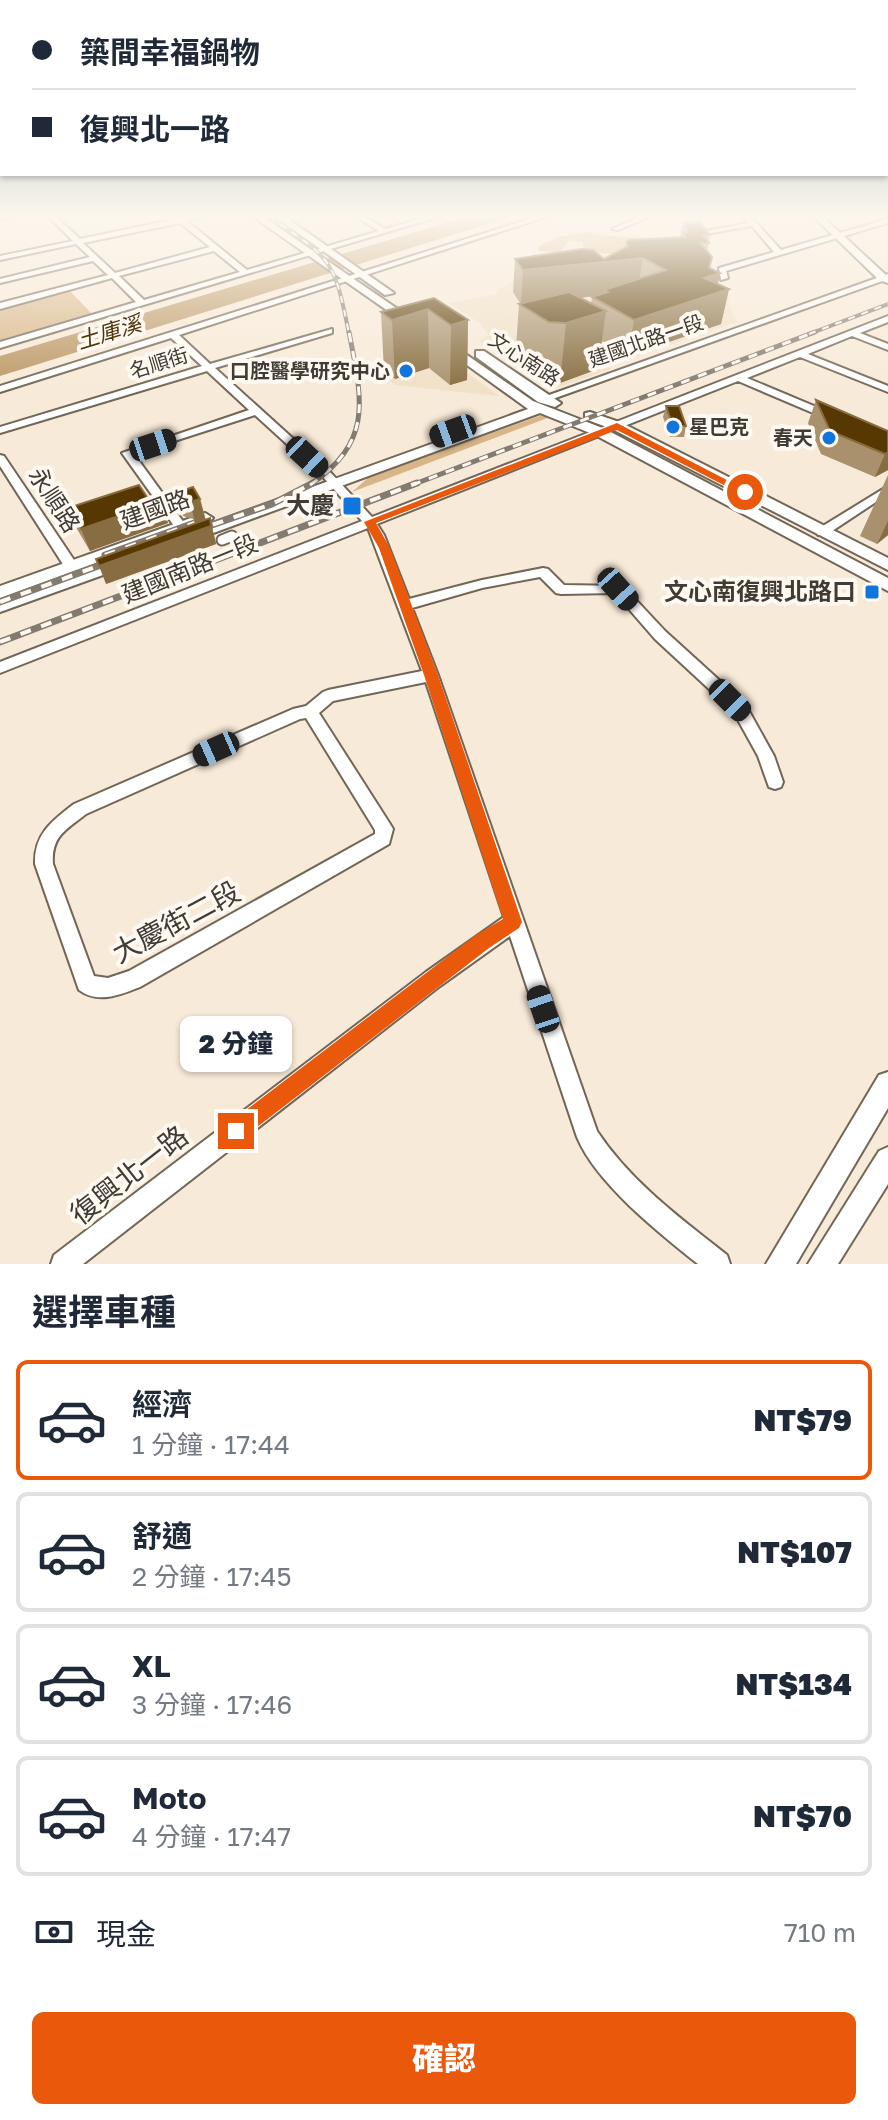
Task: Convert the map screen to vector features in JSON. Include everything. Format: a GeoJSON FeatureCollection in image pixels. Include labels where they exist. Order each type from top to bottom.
{"type":"FeatureCollection","features":[{"type":"Feature","properties":{"kind":"main road"},"geometry":{"type":"LineString","coordinates":[[342,275],[425,324],[365,275]]}},
{"type":"Feature","properties":{"kind":"main road","name":"文心南路"},"geometry":{"type":"LineString","coordinates":[[450,334],[542,403],[617,426],[888,565]]}},
{"type":"Feature","properties":{"kind":"main road","name":"文心南路"},"geometry":{"type":"LineString","coordinates":[[436,338],[542,403],[888,585]]}},
{"type":"Feature","properties":{"kind":"main road","name":"建國北路一段"},"geometry":{"type":"LineString","coordinates":[[331,479],[542,403]]}},
{"type":"Feature","properties":{"kind":"main road","name":"建國路"},"geometry":{"type":"LineString","coordinates":[[0,592],[181,527],[331,479]]}},
{"type":"Feature","properties":{"kind":"main road","name":"建國路"},"geometry":{"type":"LineString","coordinates":[[0,606],[331,479]]}},
{"type":"Feature","properties":{"kind":"street"},"geometry":{"type":"LineString","coordinates":[[0,281],[25,275]]}},
{"type":"Feature","properties":{"kind":"street"},"geometry":{"type":"LineString","coordinates":[[0,306],[118,275]]}},
{"type":"Feature","properties":{"kind":"street"},"geometry":{"type":"LineString","coordinates":[[0,345],[239,275]]}},
{"type":"Feature","properties":{"kind":"street"},"geometry":{"type":"LineString","coordinates":[[0,389],[357,275]]}},
{"type":"Feature","properties":{"kind":"street"},"geometry":{"type":"LineString","coordinates":[[114,276],[142,303]]}},
{"type":"Feature","properties":{"kind":"street","name":"建國北路一段"},"geometry":{"type":"LineString","coordinates":[[542,403],[887,279]]}},
{"type":"Feature","properties":{"kind":"street","name":"建國南路一段"},"geometry":{"type":"LineString","coordinates":[[0,668],[888,319]]}},
{"type":"Feature","properties":{"kind":"street","name":"名順街"},"geometry":{"type":"LineString","coordinates":[[0,430],[329,331]]}},
{"type":"Feature","properties":{"kind":"street"},"geometry":{"type":"LineString","coordinates":[[852,333],[888,347]]}},
{"type":"Feature","properties":{"kind":"street"},"geometry":{"type":"LineString","coordinates":[[172,334],[331,479],[370,522],[384,548],[431,675],[588,1137],[596,1152],[656,1211],[718,1264]]}},
{"type":"Feature","properties":{"kind":"street"},"geometry":{"type":"LineString","coordinates":[[801,354],[888,389]]}},
{"type":"Feature","properties":{"kind":"street"},"geometry":{"type":"LineString","coordinates":[[739,378],[837,419]]}},
{"type":"Feature","properties":{"kind":"street"},"geometry":{"type":"LineString","coordinates":[[181,527],[127,453],[256,411]]}},
{"type":"Feature","properties":{"kind":"street","name":"永順路"},"geometry":{"type":"LineString","coordinates":[[0,458],[4,472],[71,566]]}},
{"type":"Feature","properties":{"kind":"street"},"geometry":{"type":"LineString","coordinates":[[822,532],[886,492]]}},
{"type":"Feature","properties":{"kind":"street"},"geometry":{"type":"LineString","coordinates":[[222,540],[232,536]]}},
{"type":"Feature","properties":{"kind":"street"},"geometry":{"type":"LineString","coordinates":[[405,605],[482,584],[543,572],[561,590],[618,589],[661,636],[746,716],[767,750],[775,782]]}},
{"type":"Feature","properties":{"kind":"street","name":"大慶街二段"},"geometry":{"type":"LineString","coordinates":[[310,712],[384,829],[383,838],[133,980],[108,988],[91,987],[86,983],[44,864],[42,850],[50,834],[80,809],[298,713],[310,712],[328,696],[431,675]]}},
{"type":"Feature","properties":{"kind":"street","name":"復興北一路"},"geometry":{"type":"LineString","coordinates":[[63,1264],[482,942],[513,922]]}},
{"type":"Feature","properties":{"kind":"street"},"geometry":{"type":"LineString","coordinates":[[780,1264],[888,1084]]}},
{"type":"Feature","properties":{"kind":"street"},"geometry":{"type":"LineString","coordinates":[[822,1264],[888,1160]]}},
{"type":"Feature","properties":{"kind":"shaded area"},"geometry":{"type":"Polygon","coordinates":[[[524,275],[716,275],[729,294],[728,302],[737,322],[624,361],[596,345],[581,348],[611,369],[559,387],[547,386],[479,341],[489,336],[480,323],[448,303],[498,294],[496,291],[524,275]]]}},
{"type":"Feature","properties":{"kind":"shaded area"},"geometry":{"type":"Polygon","coordinates":[[[69,290],[92,314],[0,341],[0,309],[69,290]]]}},
{"type":"Feature","properties":{"kind":"shaded area"},"geometry":{"type":"Polygon","coordinates":[[[438,353],[499,396],[395,385],[378,371],[438,353]]]}},
{"type":"Feature","properties":{"kind":"shaded area"},"geometry":{"type":"Polygon","coordinates":[[[542,415],[550,417],[352,492],[369,477],[542,415]]]}},
{"type":"Feature","properties":{"kind":"water","name":"土庫溪"},"geometry":{"type":"Polygon","coordinates":[[[271,275],[324,275],[0,376],[0,356],[271,275]]]}},
{"type":"Feature","properties":{"kind":"building"},"geometry":{"type":"Polygon","coordinates":[[[651,275],[714,275],[704,278],[729,289],[634,320],[592,297],[608,292],[604,290],[651,275]]]}},
{"type":"Feature","properties":{"kind":"building"},"geometry":{"type":"Polygon","coordinates":[[[569,292],[606,311],[566,323],[549,322],[519,304],[569,292]]]}},
{"type":"Feature","properties":{"kind":"building"},"geometry":{"type":"Polygon","coordinates":[[[434,298],[468,320],[451,325],[428,309],[392,320],[381,312],[434,298]]]}},
{"type":"Feature","properties":{"kind":"building"},"geometry":{"type":"Polygon","coordinates":[[[816,400],[888,431],[888,452],[885,454],[830,431],[816,400]]]}},
{"type":"Feature","properties":{"kind":"building"},"geometry":{"type":"Polygon","coordinates":[[[666,406],[679,406],[686,426],[673,426],[666,406]]]}},
{"type":"Feature","properties":{"kind":"building"},"geometry":{"type":"Polygon","coordinates":[[[139,485],[151,503],[162,501],[81,529],[68,508],[139,485]]]}},
{"type":"Feature","properties":{"kind":"building"},"geometry":{"type":"Polygon","coordinates":[[[193,487],[200,499],[190,502],[187,496],[176,493],[193,487]]]}},
{"type":"Feature","properties":{"kind":"building"},"geometry":{"type":"Polygon","coordinates":[[[210,518],[211,526],[99,566],[96,559],[210,518]]]}},
{"type":"Feature","properties":{"kind":"railway"},"geometry":{"type":"LineString","coordinates":[[333,275],[349,334]]}},
{"type":"Feature","properties":{"kind":"railway"},"geometry":{"type":"LineString","coordinates":[[809,334],[888,304]]}},
{"type":"Feature","properties":{"kind":"railway"},"geometry":{"type":"LineString","coordinates":[[312,484],[331,469],[354,435],[359,399],[349,332]]}},
{"type":"Feature","properties":{"kind":"railway"},"geometry":{"type":"LineString","coordinates":[[412,485],[815,332]]}},
{"type":"Feature","properties":{"kind":"railway"},"geometry":{"type":"LineString","coordinates":[[0,642],[417,483]]}},
{"type":"Feature","properties":{"kind":"railway"},"geometry":{"type":"LineString","coordinates":[[192,532],[272,504],[312,484]]}},
{"type":"Feature","properties":{"kind":"railway"},"geometry":{"type":"LineString","coordinates":[[105,555],[200,521]]}},
{"type":"Feature","properties":{"kind":"railway"},"geometry":{"type":"LineString","coordinates":[[0,602],[120,558]]}},
{"type":"Feature","properties":{"kind":"place","name":"口腔醫學研究中心"},"geometry":{"type":"Point","coordinates":[406,371]}},
{"type":"Feature","properties":{"kind":"place","name":"星巴克"},"geometry":{"type":"Point","coordinates":[673,427]}},
{"type":"Feature","properties":{"kind":"place","name":"春天"},"geometry":{"type":"Point","coordinates":[829,438]}},
{"type":"Feature","properties":{"kind":"place","name":"大慶"},"geometry":{"type":"Point","coordinates":[352,506]}},
{"type":"Feature","properties":{"kind":"place","name":"文心南復興北路口"},"geometry":{"type":"Point","coordinates":[872,592]}},
{"type":"Feature","properties":{"kind":"route"},"geometry":{"type":"LineString","coordinates":[[236,1131],[482,942],[513,922],[431,675],[393,570],[370,522],[617,426],[745,492]]}}]}
